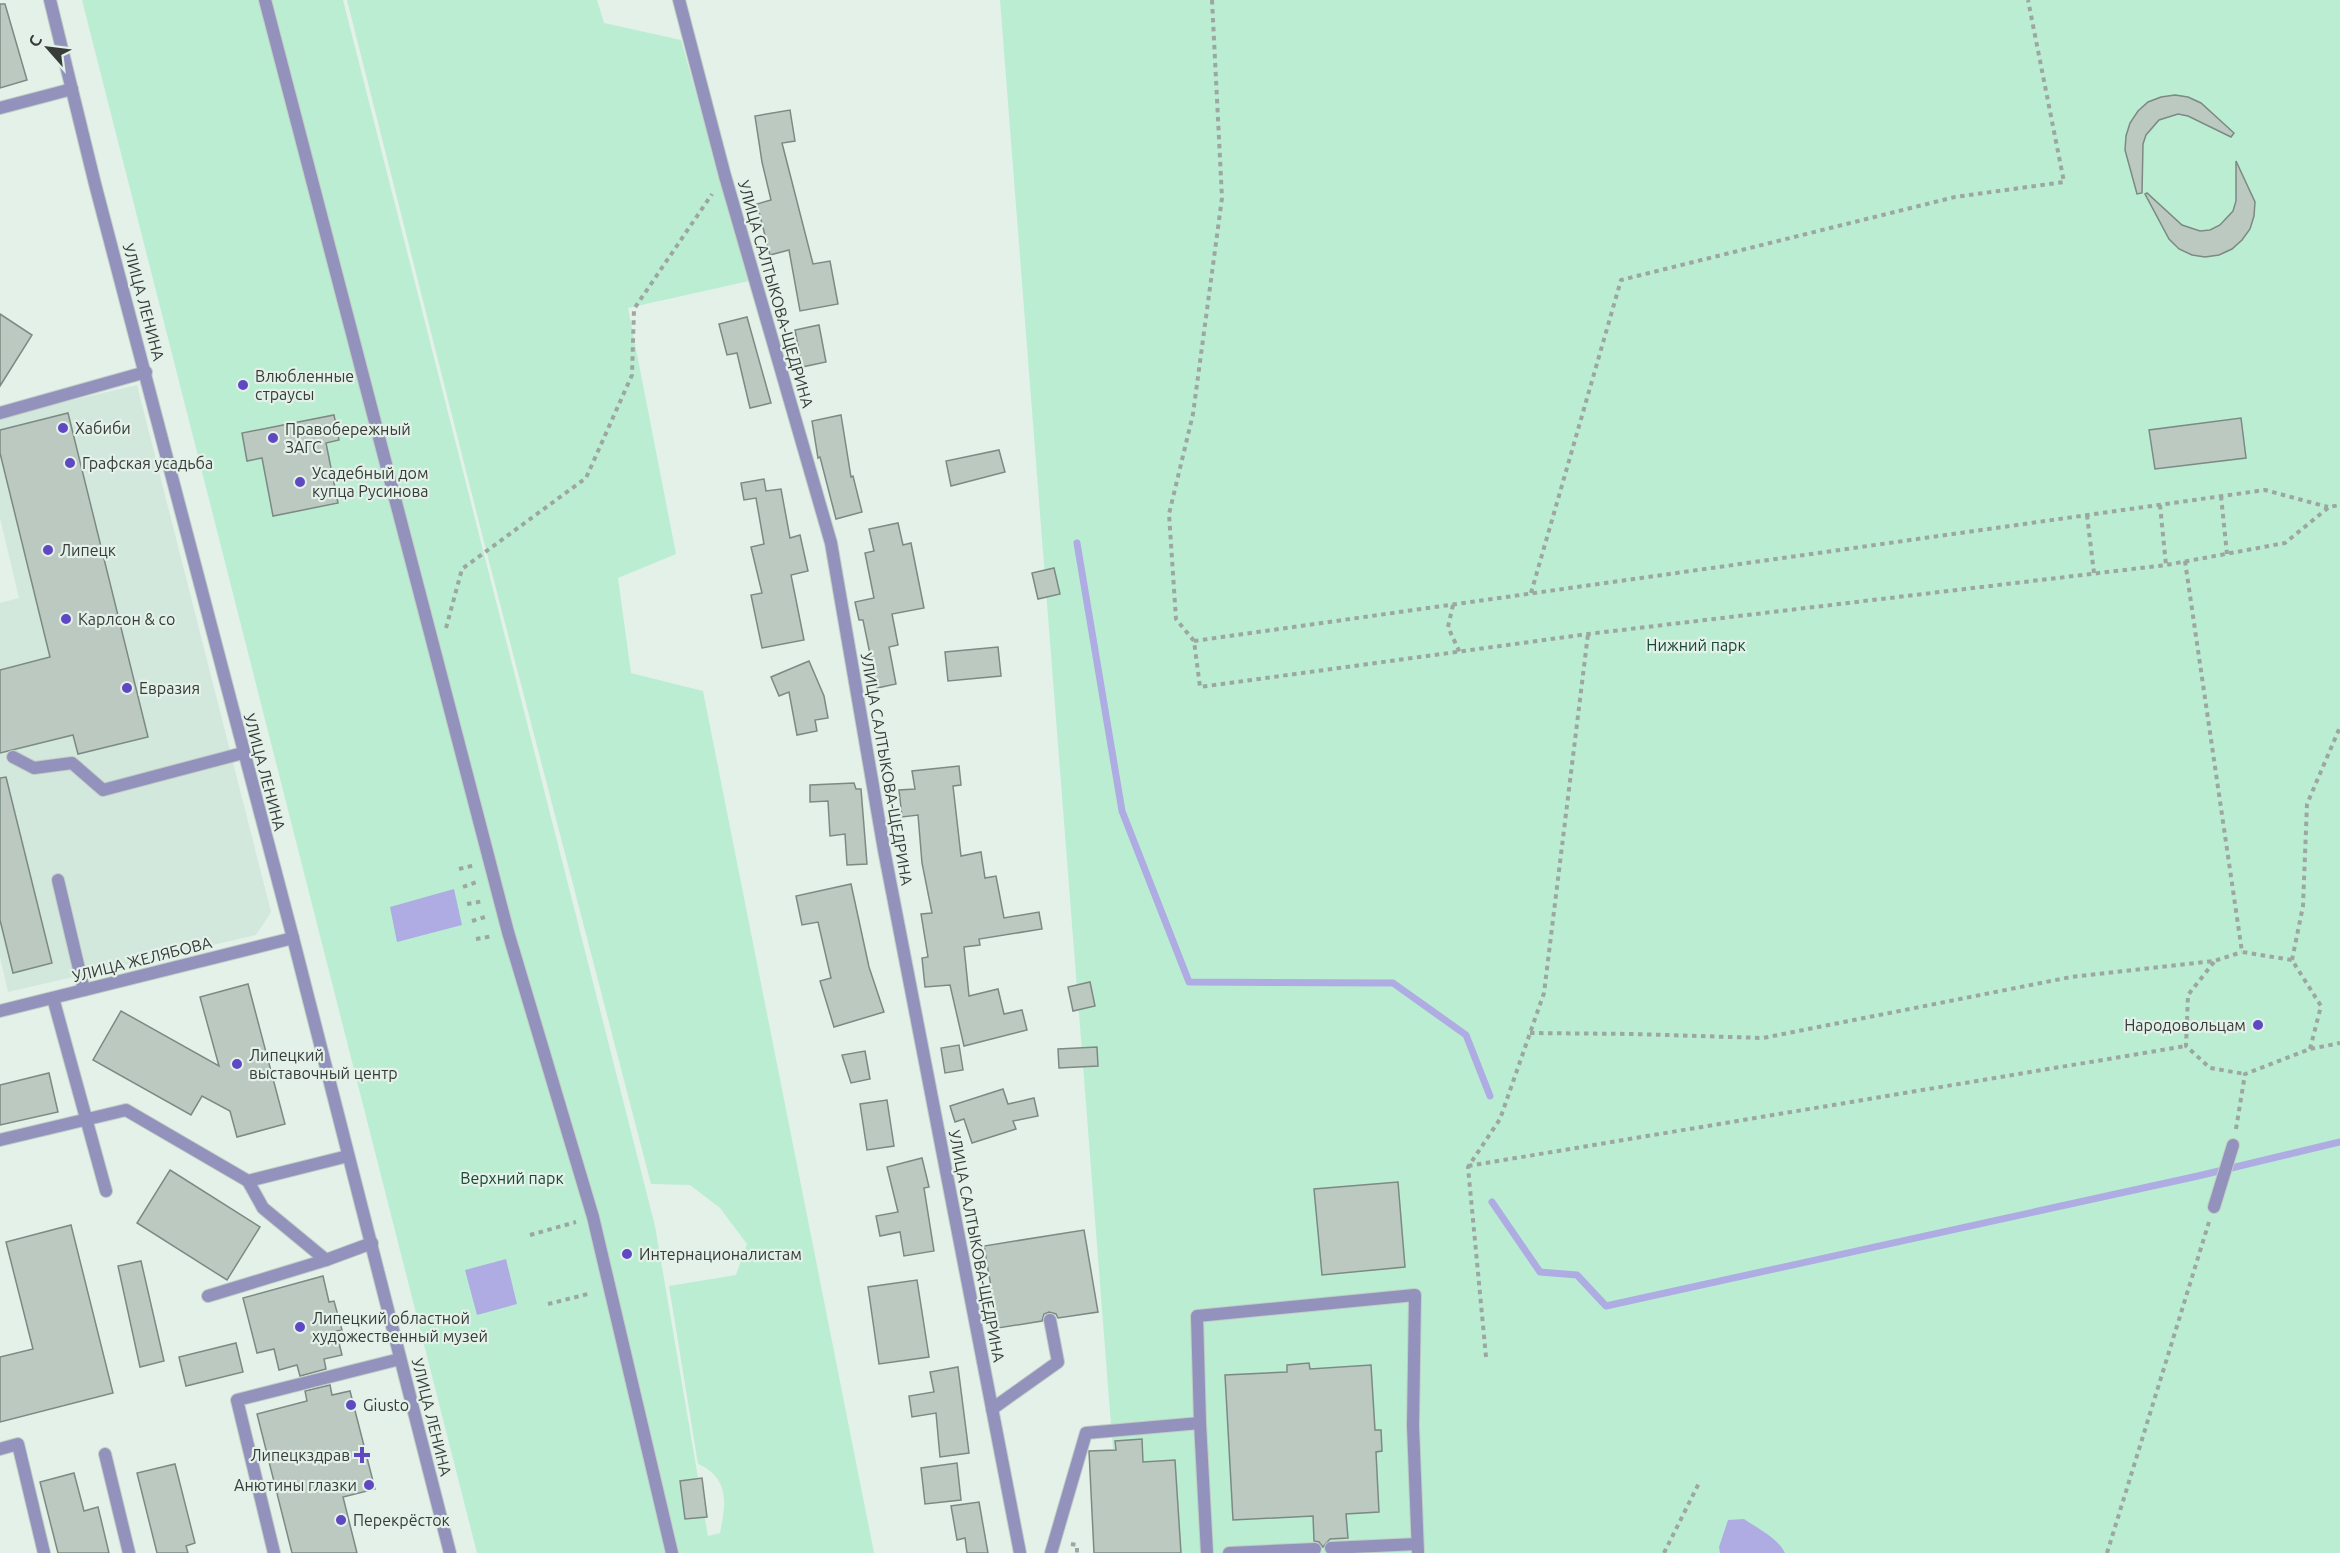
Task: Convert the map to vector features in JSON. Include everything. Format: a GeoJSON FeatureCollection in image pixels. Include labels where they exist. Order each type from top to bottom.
{"type":"FeatureCollection","features":[{"type":"Feature","properties":{"kind":"street","name":"УЛИЦА ЛЕНИНА"},"geometry":{"type":"LineString","coordinates":[[50,0],[95,184],[293,938],[450,1553]]}},
{"type":"Feature","properties":{"kind":"street"},"geometry":{"type":"LineString","coordinates":[[265,0],[508,932],[593,1217],[672,1553]]}},
{"type":"Feature","properties":{"kind":"street","name":"УЛИЦА САЛТЫКОВА-ЩЕДРИНА"},"geometry":{"type":"LineString","coordinates":[[679,0],[724,176],[831,543],[884,850],[1020,1553]]}},
{"type":"Feature","properties":{"kind":"street"},"geometry":{"type":"LineString","coordinates":[[0,108],[72,89]]}},
{"type":"Feature","properties":{"kind":"street"},"geometry":{"type":"LineString","coordinates":[[0,412],[146,372]]}},
{"type":"Feature","properties":{"kind":"street"},"geometry":{"type":"LineString","coordinates":[[13,757],[34,768],[72,763],[103,790],[243,753]]}},
{"type":"Feature","properties":{"kind":"street"},"geometry":{"type":"LineString","coordinates":[[58,880],[84,990]]}},
{"type":"Feature","properties":{"kind":"street","name":"УЛИЦА ЖЕЛЯБОВА"},"geometry":{"type":"LineString","coordinates":[[0,1011],[293,938]]}},
{"type":"Feature","properties":{"kind":"street"},"geometry":{"type":"LineString","coordinates":[[53,998],[106,1191]]}},
{"type":"Feature","properties":{"kind":"street"},"geometry":{"type":"LineString","coordinates":[[0,1140],[126,1110],[248,1181],[263,1208],[326,1260]]}},
{"type":"Feature","properties":{"kind":"street"},"geometry":{"type":"LineString","coordinates":[[2214,1207],[2234,1145]]}},
{"type":"Feature","properties":{"kind":"street"},"geometry":{"type":"LineString","coordinates":[[248,1181],[348,1156]]}},
{"type":"Feature","properties":{"kind":"street"},"geometry":{"type":"LineString","coordinates":[[208,1296],[326,1260],[372,1243]]}},
{"type":"Feature","properties":{"kind":"street"},"geometry":{"type":"LineString","coordinates":[[1207,1553],[1197,1316],[1415,1294],[1413,1426],[1418,1548],[1331,1548]]}},
{"type":"Feature","properties":{"kind":"street"},"geometry":{"type":"LineString","coordinates":[[992,1409],[1058,1362],[1050,1320]]}},
{"type":"Feature","properties":{"kind":"street"},"geometry":{"type":"LineString","coordinates":[[274,1553],[237,1400],[400,1359]]}},
{"type":"Feature","properties":{"kind":"street"},"geometry":{"type":"LineString","coordinates":[[1051,1553],[1086,1433],[1200,1423]]}},
{"type":"Feature","properties":{"kind":"street"},"geometry":{"type":"LineString","coordinates":[[0,1449],[18,1444],[44,1553]]}},
{"type":"Feature","properties":{"kind":"street"},"geometry":{"type":"LineString","coordinates":[[105,1454],[129,1553]]}},
{"type":"Feature","properties":{"kind":"street"},"geometry":{"type":"LineString","coordinates":[[1229,1553],[1315,1549]]}},
{"type":"Feature","properties":{"kind":"path"},"geometry":{"type":"LineString","coordinates":[[1212,0],[1222,198],[1193,414],[1169,514],[1176,618],[1194,641],[1200,687],[1588,634],[2166,565],[2285,543],[2329,507]]}},
{"type":"Feature","properties":{"kind":"path"},"geometry":{"type":"LineString","coordinates":[[1531,594],[1621,280],[1955,197],[2064,182],[2028,0]]}},
{"type":"Feature","properties":{"kind":"path"},"geometry":{"type":"LineString","coordinates":[[437,659],[462,569],[586,478],[632,375],[634,309],[724,176]]}},
{"type":"Feature","properties":{"kind":"path"},"geometry":{"type":"LineString","coordinates":[[1194,641],[2265,490],[2329,507],[2340,505]]}},
{"type":"Feature","properties":{"kind":"path"},"geometry":{"type":"LineString","coordinates":[[2221,496],[2227,554]]}},
{"type":"Feature","properties":{"kind":"path"},"geometry":{"type":"LineString","coordinates":[[2160,504],[2166,565]]}},
{"type":"Feature","properties":{"kind":"path"},"geometry":{"type":"LineString","coordinates":[[2087,515],[2094,573]]}},
{"type":"Feature","properties":{"kind":"path"},"geometry":{"type":"LineString","coordinates":[[2185,561],[2242,952]]}},
{"type":"Feature","properties":{"kind":"path"},"geometry":{"type":"LineString","coordinates":[[1452,605],[1448,627],[1460,653]]}},
{"type":"Feature","properties":{"kind":"path"},"geometry":{"type":"LineString","coordinates":[[1486,1357],[1468,1167],[1500,1119],[1544,993],[1588,634]]}},
{"type":"Feature","properties":{"kind":"path"},"geometry":{"type":"LineString","coordinates":[[2310,1049],[2320,1006],[2292,960],[2303,906],[2307,804],[2340,727]]}},
{"type":"Feature","properties":{"kind":"path"},"geometry":{"type":"LineString","coordinates":[[1530,1033],[1763,1038],[2071,977],[2214,961],[2242,952],[2292,960]]}},
{"type":"Feature","properties":{"kind":"path"},"geometry":{"type":"LineString","coordinates":[[2214,961],[2188,995],[2186,1046],[2210,1068],[2245,1074],[2310,1049],[2340,1043]]}},
{"type":"Feature","properties":{"kind":"path"},"geometry":{"type":"LineString","coordinates":[[1468,1167],[2186,1046]]}},
{"type":"Feature","properties":{"kind":"path"},"geometry":{"type":"LineString","coordinates":[[2234,1145],[2245,1074]]}},
{"type":"Feature","properties":{"kind":"path"},"geometry":{"type":"LineString","coordinates":[[2107,1553],[2214,1207]]}},
{"type":"Feature","properties":{"kind":"path"},"geometry":{"type":"LineString","coordinates":[[530,1235],[576,1222]]}},
{"type":"Feature","properties":{"kind":"path"},"geometry":{"type":"LineString","coordinates":[[548,1304],[588,1294]]}},
{"type":"Feature","properties":{"kind":"path"},"geometry":{"type":"LineString","coordinates":[[1664,1553],[1699,1483]]}},
{"type":"Feature","properties":{"kind":"shaded area"},"geometry":{"type":"Polygon","coordinates":[[[137,385],[271,912],[256,935],[8,992],[0,957],[0,603],[19,598],[0,518],[0,417],[137,385]]]}},
{"type":"Feature","properties":{"kind":"green space","name":"Верхний парк"},"geometry":{"type":"Polygon","coordinates":[[[82,0],[343,0],[655,1226],[708,1536],[720,1533],[724,1512],[723,1493],[716,1477],[698,1464],[669,1286],[736,1275],[747,1244],[720,1208],[690,1185],[651,1184],[485,546],[347,0],[597,0],[604,23],[681,40],[749,281],[628,308],[676,554],[618,578],[631,673],[703,691],[874,1553],[477,1553],[82,0]]]}},
{"type":"Feature","properties":{"kind":"green space","name":"Нижний парк"},"geometry":{"type":"Polygon","coordinates":[[[1000,0],[2340,0],[2340,1553],[1121,1553],[1000,0]]]}},
{"type":"Feature","properties":{"kind":"water"},"geometry":{"type":"Polygon","coordinates":[[[454,889],[462,925],[397,942],[390,907],[454,889]]]}},
{"type":"Feature","properties":{"kind":"water"},"geometry":{"type":"Polygon","coordinates":[[[506,1259],[517,1304],[477,1315],[465,1270],[506,1259]]]}},
{"type":"Feature","properties":{"kind":"water"},"geometry":{"type":"Polygon","coordinates":[[[1744,1519],[1772,1538],[1785,1553],[1720,1553],[1719,1547],[1728,1520],[1744,1519]]]}},
{"type":"Feature","properties":{"kind":"building"},"geometry":{"type":"Polygon","coordinates":[[[0,4],[5,4],[27,80],[0,88],[0,4]]]}},
{"type":"Feature","properties":{"kind":"building"},"geometry":{"type":"Polygon","coordinates":[[[2175,95],[2188,97],[2201,103],[2234,133],[2231,137],[2188,116],[2178,114],[2159,120],[2146,135],[2143,144],[2142,193],[2137,194],[2125,150],[2130,123],[2148,102],[2175,95]]]}},
{"type":"Feature","properties":{"kind":"building"},"geometry":{"type":"Polygon","coordinates":[[[790,110],[795,141],[782,143],[813,264],[830,261],[838,304],[800,311],[789,250],[770,255],[757,204],[771,200],[755,116],[790,110]]]}},
{"type":"Feature","properties":{"kind":"building"},"geometry":{"type":"Polygon","coordinates":[[[2236,161],[2255,202],[2250,229],[2232,249],[2219,255],[2205,257],[2192,255],[2179,249],[2169,239],[2145,194],[2147,193],[2182,225],[2200,231],[2210,230],[2220,225],[2233,211],[2236,201],[2236,161]]]}},
{"type":"Feature","properties":{"kind":"building"},"geometry":{"type":"Polygon","coordinates":[[[0,314],[32,335],[0,386],[0,314]]]}},
{"type":"Feature","properties":{"kind":"building"},"geometry":{"type":"Polygon","coordinates":[[[747,317],[771,403],[750,408],[737,353],[727,355],[719,324],[747,317]]]}},
{"type":"Feature","properties":{"kind":"building"},"geometry":{"type":"Polygon","coordinates":[[[819,325],[826,362],[802,367],[795,330],[819,325]]]}},
{"type":"Feature","properties":{"kind":"building"},"geometry":{"type":"Polygon","coordinates":[[[68,413],[148,737],[78,754],[73,735],[0,753],[0,670],[50,657],[0,453],[0,430],[68,413]]]}},
{"type":"Feature","properties":{"kind":"building","name":"Усадебный дом купца Русинова"},"geometry":{"type":"Polygon","coordinates":[[[334,415],[339,440],[326,443],[338,503],[273,516],[262,458],[247,461],[242,433],[334,415]]]}},
{"type":"Feature","properties":{"kind":"building"},"geometry":{"type":"Polygon","coordinates":[[[841,415],[851,477],[853,476],[862,512],[836,519],[820,457],[818,458],[812,421],[841,415]]]}},
{"type":"Feature","properties":{"kind":"building"},"geometry":{"type":"Polygon","coordinates":[[[2241,418],[2246,458],[2155,469],[2149,430],[2241,418]]]}},
{"type":"Feature","properties":{"kind":"building"},"geometry":{"type":"Polygon","coordinates":[[[999,450],[1005,472],[951,486],[946,461],[999,450]]]}},
{"type":"Feature","properties":{"kind":"building"},"geometry":{"type":"Polygon","coordinates":[[[764,479],[766,491],[781,489],[790,538],[800,535],[808,571],[791,575],[804,640],[762,648],[751,595],[762,593],[751,547],[764,544],[756,498],[744,500],[741,483],[764,479]]]}},
{"type":"Feature","properties":{"kind":"building"},"geometry":{"type":"Polygon","coordinates":[[[898,523],[903,545],[911,543],[924,608],[892,614],[898,645],[889,647],[896,684],[877,688],[863,620],[859,620],[855,602],[874,598],[865,553],[874,551],[869,529],[898,523]]]}},
{"type":"Feature","properties":{"kind":"building"},"geometry":{"type":"Polygon","coordinates":[[[1054,568],[1060,594],[1038,599],[1032,573],[1054,568]]]}},
{"type":"Feature","properties":{"kind":"building"},"geometry":{"type":"Polygon","coordinates":[[[998,647],[1001,676],[948,681],[945,652],[998,647]]]}},
{"type":"Feature","properties":{"kind":"building"},"geometry":{"type":"Polygon","coordinates":[[[809,661],[824,696],[828,718],[815,720],[817,731],[797,735],[789,692],[779,696],[771,677],[809,661]]]}},
{"type":"Feature","properties":{"kind":"building"},"geometry":{"type":"Polygon","coordinates":[[[959,766],[961,785],[953,786],[961,856],[981,852],[985,878],[996,876],[1004,918],[1039,912],[1042,929],[979,939],[980,945],[964,947],[969,996],[998,989],[1004,1014],[1022,1010],[1027,1030],[964,1046],[950,985],[925,987],[922,958],[928,957],[921,914],[932,913],[922,863],[918,815],[902,817],[899,790],[915,789],[912,771],[959,766]]]}},
{"type":"Feature","properties":{"kind":"building"},"geometry":{"type":"Polygon","coordinates":[[[6,777],[52,963],[13,973],[0,920],[0,778],[6,777]]]}},
{"type":"Feature","properties":{"kind":"building"},"geometry":{"type":"Polygon","coordinates":[[[854,783],[856,789],[861,789],[867,864],[847,865],[845,834],[830,836],[828,801],[810,802],[810,785],[854,783]]]}},
{"type":"Feature","properties":{"kind":"building"},"geometry":{"type":"Polygon","coordinates":[[[851,884],[869,967],[884,1012],[834,1027],[820,981],[831,978],[818,922],[802,925],[796,896],[851,884]]]}},
{"type":"Feature","properties":{"kind":"building"},"geometry":{"type":"Polygon","coordinates":[[[1090,982],[1095,1006],[1073,1011],[1068,987],[1090,982]]]}},
{"type":"Feature","properties":{"kind":"building"},"geometry":{"type":"Polygon","coordinates":[[[248,984],[285,1124],[237,1137],[230,1111],[202,1096],[191,1115],[93,1060],[121,1011],[219,1066],[200,997],[248,984]]]}},
{"type":"Feature","properties":{"kind":"building"},"geometry":{"type":"Polygon","coordinates":[[[959,1045],[963,1070],[945,1073],[941,1048],[959,1045]]]}},
{"type":"Feature","properties":{"kind":"building"},"geometry":{"type":"Polygon","coordinates":[[[1097,1047],[1098,1066],[1059,1068],[1058,1049],[1097,1047]]]}},
{"type":"Feature","properties":{"kind":"building"},"geometry":{"type":"Polygon","coordinates":[[[865,1051],[870,1079],[851,1083],[842,1055],[865,1051]]]}},
{"type":"Feature","properties":{"kind":"building"},"geometry":{"type":"Polygon","coordinates":[[[49,1073],[58,1112],[0,1125],[0,1085],[49,1073]]]}},
{"type":"Feature","properties":{"kind":"building"},"geometry":{"type":"Polygon","coordinates":[[[1003,1089],[1008,1104],[1034,1098],[1038,1116],[1013,1121],[1016,1129],[972,1143],[964,1119],[955,1122],[950,1106],[1003,1089]]]}},
{"type":"Feature","properties":{"kind":"building"},"geometry":{"type":"Polygon","coordinates":[[[887,1100],[894,1146],[867,1150],[860,1104],[887,1100]]]}},
{"type":"Feature","properties":{"kind":"building"},"geometry":{"type":"Polygon","coordinates":[[[922,1158],[929,1187],[924,1188],[934,1251],[904,1256],[900,1232],[880,1236],[876,1216],[898,1212],[887,1167],[922,1158]]]}},
{"type":"Feature","properties":{"kind":"building"},"geometry":{"type":"Polygon","coordinates":[[[170,1170],[260,1227],[227,1280],[137,1223],[170,1170]]]}},
{"type":"Feature","properties":{"kind":"building"},"geometry":{"type":"Polygon","coordinates":[[[1398,1182],[1405,1267],[1322,1275],[1314,1189],[1398,1182]]]}},
{"type":"Feature","properties":{"kind":"building"},"geometry":{"type":"Polygon","coordinates":[[[71,1225],[113,1393],[0,1422],[0,1357],[33,1349],[6,1242],[71,1225]]]}},
{"type":"Feature","properties":{"kind":"building"},"geometry":{"type":"Polygon","coordinates":[[[1084,1230],[1098,1312],[1058,1318],[1056,1314],[1049,1312],[1044,1314],[1042,1321],[998,1328],[984,1246],[1084,1230]]]}},
{"type":"Feature","properties":{"kind":"building"},"geometry":{"type":"Polygon","coordinates":[[[141,1261],[164,1361],[140,1367],[118,1266],[141,1261]]]}},
{"type":"Feature","properties":{"kind":"building","name":"Липецкий областной художественный музей"},"geometry":{"type":"Polygon","coordinates":[[[323,1276],[329,1302],[334,1301],[342,1330],[336,1331],[342,1355],[324,1359],[326,1369],[300,1376],[297,1365],[279,1370],[274,1349],[257,1353],[243,1298],[323,1276]]]}},
{"type":"Feature","properties":{"kind":"building"},"geometry":{"type":"Polygon","coordinates":[[[917,1280],[929,1357],[879,1364],[868,1287],[917,1280]]]}},
{"type":"Feature","properties":{"kind":"building"},"geometry":{"type":"Polygon","coordinates":[[[236,1343],[243,1372],[186,1386],[179,1357],[236,1343]]]}},
{"type":"Feature","properties":{"kind":"building"},"geometry":{"type":"Polygon","coordinates":[[[1309,1363],[1310,1369],[1371,1365],[1375,1430],[1381,1430],[1382,1451],[1376,1452],[1379,1512],[1346,1514],[1348,1538],[1330,1539],[1323,1547],[1319,1542],[1314,1541],[1313,1516],[1233,1520],[1225,1375],[1287,1372],[1287,1365],[1309,1363]]]}},
{"type":"Feature","properties":{"kind":"building"},"geometry":{"type":"Polygon","coordinates":[[[958,1367],[969,1453],[940,1457],[936,1413],[912,1417],[909,1396],[934,1392],[930,1372],[958,1367]]]}},
{"type":"Feature","properties":{"kind":"building"},"geometry":{"type":"Polygon","coordinates":[[[330,1385],[332,1395],[350,1391],[375,1489],[343,1497],[357,1553],[292,1553],[257,1414],[307,1401],[305,1391],[330,1385]]]}},
{"type":"Feature","properties":{"kind":"building"},"geometry":{"type":"Polygon","coordinates":[[[1142,1439],[1143,1462],[1175,1460],[1181,1553],[1094,1553],[1089,1451],[1116,1450],[1115,1441],[1142,1439]]]}},
{"type":"Feature","properties":{"kind":"building"},"geometry":{"type":"Polygon","coordinates":[[[957,1463],[961,1500],[925,1504],[921,1468],[957,1463]]]}},
{"type":"Feature","properties":{"kind":"building"},"geometry":{"type":"Polygon","coordinates":[[[175,1464],[195,1543],[186,1546],[188,1553],[157,1553],[137,1473],[175,1464]]]}},
{"type":"Feature","properties":{"kind":"building"},"geometry":{"type":"Polygon","coordinates":[[[74,1473],[84,1511],[98,1507],[109,1553],[58,1553],[40,1482],[74,1473]]]}},
{"type":"Feature","properties":{"kind":"building"},"geometry":{"type":"Polygon","coordinates":[[[702,1478],[707,1517],[685,1519],[680,1481],[702,1478]]]}},
{"type":"Feature","properties":{"kind":"building"},"geometry":{"type":"Polygon","coordinates":[[[979,1502],[988,1553],[967,1553],[965,1538],[957,1540],[951,1506],[979,1502]]]}},
{"type":"Feature","properties":{"kind":"waterway"},"geometry":{"type":"LineString","coordinates":[[1077,543],[1122,811],[1189,982],[1393,983],[1466,1035],[1490,1096]]}},
{"type":"Feature","properties":{"kind":"waterway"},"geometry":{"type":"LineString","coordinates":[[1492,1202],[1540,1272],[1577,1275],[1606,1306],[2198,1176],[2340,1142]]}},
{"type":"Feature","properties":{"kind":"place","name":"Влюбленные страусы"},"geometry":{"type":"Point","coordinates":[243,385]}},
{"type":"Feature","properties":{"kind":"place","name":"Хабиби"},"geometry":{"type":"Point","coordinates":[63,428]}},
{"type":"Feature","properties":{"kind":"place","name":"Правобережный ЗАГС"},"geometry":{"type":"Point","coordinates":[273,438]}},
{"type":"Feature","properties":{"kind":"place","name":"Графская усадьба"},"geometry":{"type":"Point","coordinates":[70,463]}},
{"type":"Feature","properties":{"kind":"place","name":"Усадебный дом купца Русинова"},"geometry":{"type":"Point","coordinates":[300,482]}},
{"type":"Feature","properties":{"kind":"place","name":"Липецк"},"geometry":{"type":"Point","coordinates":[48,550]}},
{"type":"Feature","properties":{"kind":"place","name":"Карлсон & co"},"geometry":{"type":"Point","coordinates":[66,619]}},
{"type":"Feature","properties":{"kind":"place","name":"Евразия"},"geometry":{"type":"Point","coordinates":[127,688]}},
{"type":"Feature","properties":{"kind":"place","name":"Народовольцам"},"geometry":{"type":"Point","coordinates":[2258,1025]}},
{"type":"Feature","properties":{"kind":"place","name":"Липецкий выставочный центр"},"geometry":{"type":"Point","coordinates":[237,1064]}},
{"type":"Feature","properties":{"kind":"place","name":"Интернационалистам"},"geometry":{"type":"Point","coordinates":[627,1254]}},
{"type":"Feature","properties":{"kind":"place","name":"Липецкий областной художественный музей"},"geometry":{"type":"Point","coordinates":[300,1327]}},
{"type":"Feature","properties":{"kind":"place","name":"Giusto"},"geometry":{"type":"Point","coordinates":[351,1405]}},
{"type":"Feature","properties":{"kind":"place","name":"Липецкздрав"},"geometry":{"type":"Point","coordinates":[362,1455]}},
{"type":"Feature","properties":{"kind":"place","name":"Анютины глазки"},"geometry":{"type":"Point","coordinates":[369,1485]}},
{"type":"Feature","properties":{"kind":"place","name":"Перекрёсток"},"geometry":{"type":"Point","coordinates":[341,1520]}}]}
